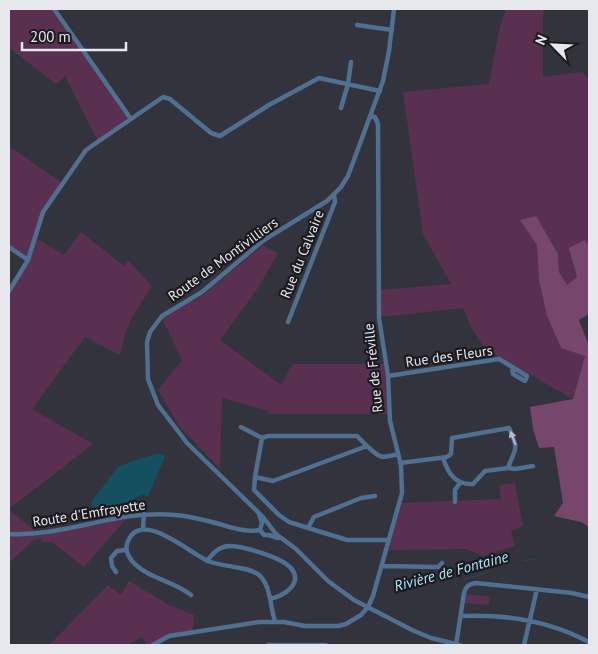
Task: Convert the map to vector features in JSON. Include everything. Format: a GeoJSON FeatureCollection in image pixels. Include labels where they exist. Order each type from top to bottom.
{"type":"FeatureCollection","features":[{"type":"Feature","properties":{"kind":"street"},"geometry":{"type":"LineString","coordinates":[[54,9],[131,118]]}},
{"type":"Feature","properties":{"kind":"street","name":"Route de Montivilliers"},"geometry":{"type":"LineString","coordinates":[[394,9],[388,60],[380,91],[348,176],[334,195],[264,240],[202,292],[162,316],[150,332],[147,342],[148,379],[154,396],[166,417],[187,443],[257,511],[272,530],[334,586],[368,607],[422,635],[457,645]]}},
{"type":"Feature","properties":{"kind":"street"},"geometry":{"type":"LineString","coordinates":[[357,25],[392,30]]}},
{"type":"Feature","properties":{"kind":"street"},"geometry":{"type":"LineString","coordinates":[[341,108],[348,84],[351,62]]}},
{"type":"Feature","properties":{"kind":"street"},"geometry":{"type":"LineString","coordinates":[[9,291],[28,260],[44,212],[86,150],[163,97],[167,97],[211,133],[220,136],[269,105],[319,78],[380,91]]}},
{"type":"Feature","properties":{"kind":"street","name":"Rue de Fréville"},"geometry":{"type":"LineString","coordinates":[[368,607],[377,584],[402,494],[400,463],[389,413],[388,376],[379,318],[376,120],[370,117]]}},
{"type":"Feature","properties":{"kind":"street","name":"Rue du Calvaire"},"geometry":{"type":"LineString","coordinates":[[288,322],[335,202],[334,195]]}},
{"type":"Feature","properties":{"kind":"street"},"geometry":{"type":"LineString","coordinates":[[9,247],[28,260]]}},
{"type":"Feature","properties":{"kind":"street"},"geometry":{"type":"LineString","coordinates":[[379,318],[386,318]]}},
{"type":"Feature","properties":{"kind":"street","name":"Rue des Fleurs"},"geometry":{"type":"LineString","coordinates":[[388,376],[499,360],[512,368]]}},
{"type":"Feature","properties":{"kind":"street"},"geometry":{"type":"LineString","coordinates":[[241,427],[262,438],[268,436],[357,436],[380,458],[398,454]]}},
{"type":"Feature","properties":{"kind":"street"},"geometry":{"type":"LineString","coordinates":[[400,463],[443,458],[451,454],[452,438],[510,428],[517,445],[517,450],[508,468]]}},
{"type":"Feature","properties":{"kind":"street"},"geometry":{"type":"LineString","coordinates":[[262,438],[254,490],[279,515],[290,522],[347,540],[389,540]]}},
{"type":"Feature","properties":{"kind":"street"},"geometry":{"type":"LineString","coordinates":[[255,476],[274,481],[367,446]]}},
{"type":"Feature","properties":{"kind":"street"},"geometry":{"type":"LineString","coordinates":[[443,458],[448,473],[460,483],[473,484],[485,471],[533,466]]}},
{"type":"Feature","properties":{"kind":"street"},"geometry":{"type":"LineString","coordinates":[[455,502],[455,490],[460,483]]}},
{"type":"Feature","properties":{"kind":"street"},"geometry":{"type":"LineString","coordinates":[[308,528],[314,517],[361,498],[375,496]]}},
{"type":"Feature","properties":{"kind":"street","name":"Route de Montivilliers"},"geometry":{"type":"LineString","coordinates":[[257,511],[261,520],[261,528]]}},
{"type":"Feature","properties":{"kind":"street"},"geometry":{"type":"LineString","coordinates":[[143,530],[144,514]]}},
{"type":"Feature","properties":{"kind":"street","name":"Route d'Emfrayette"},"geometry":{"type":"LineString","coordinates":[[9,534],[39,533],[144,514],[188,517],[249,531],[261,528]]}},
{"type":"Feature","properties":{"kind":"street"},"geometry":{"type":"LineString","coordinates":[[268,524],[261,528],[264,535],[269,535],[288,543]]}},
{"type":"Feature","properties":{"kind":"street"},"geometry":{"type":"LineString","coordinates":[[191,595],[174,583],[144,571],[131,560],[126,550],[131,537],[143,530],[159,532],[208,561],[257,573],[265,581],[275,621]]}},
{"type":"Feature","properties":{"kind":"street"},"geometry":{"type":"LineString","coordinates":[[269,535],[272,530]]}},
{"type":"Feature","properties":{"kind":"street"},"geometry":{"type":"LineString","coordinates":[[208,561],[211,554],[228,546],[248,549],[281,561],[292,570],[295,580],[294,584],[286,593],[270,599]]}},
{"type":"Feature","properties":{"kind":"street"},"geometry":{"type":"LineString","coordinates":[[116,572],[112,566],[111,558],[118,551],[126,550]]}},
{"type":"Feature","properties":{"kind":"street"},"geometry":{"type":"LineString","coordinates":[[382,566],[438,567],[442,563]]}},
{"type":"Feature","properties":{"kind":"street"},"geometry":{"type":"LineString","coordinates":[[457,645],[466,588],[471,584],[537,589],[589,597]]}},
{"type":"Feature","properties":{"kind":"street"},"geometry":{"type":"LineString","coordinates":[[524,645],[537,589]]}},
{"type":"Feature","properties":{"kind":"street"},"geometry":{"type":"LineString","coordinates":[[153,645],[169,636],[243,624],[275,621],[305,626],[338,626],[361,615],[368,607]]}},
{"type":"Feature","properties":{"kind":"street"},"geometry":{"type":"LineString","coordinates":[[461,616],[495,616],[530,621],[556,628],[589,642]]}},
{"type":"Feature","properties":{"kind":"street"},"geometry":{"type":"LineString","coordinates":[[268,645],[326,645]]}},
{"type":"Feature","properties":{"kind":"shaded area"},"geometry":{"type":"Polygon","coordinates":[[[9,9],[51,9],[131,120],[98,141],[65,76],[56,84],[9,48],[9,9]]]}},
{"type":"Feature","properties":{"kind":"shaded area"},"geometry":{"type":"Polygon","coordinates":[[[506,9],[543,9],[543,77],[582,72],[589,79],[589,246],[584,240],[577,278],[567,286],[559,272],[558,254],[520,220],[537,245],[539,282],[547,316],[561,348],[585,355],[573,399],[485,349],[471,327],[463,308],[380,317],[380,290],[451,284],[423,234],[403,92],[489,84],[499,30],[506,9]]]}},
{"type":"Feature","properties":{"kind":"shaded area"},"geometry":{"type":"Polygon","coordinates":[[[9,146],[62,183],[43,214],[36,238],[64,255],[81,232],[124,266],[128,260],[152,286],[133,316],[125,334],[120,355],[85,337],[32,409],[93,444],[9,509],[9,290],[26,261],[9,248],[9,146]]]}},
{"type":"Feature","properties":{"kind":"shaded area"},"geometry":{"type":"Polygon","coordinates":[[[536,216],[558,254],[559,272],[567,285],[577,277],[569,248],[585,240],[589,246],[589,314],[579,320],[589,346],[589,527],[581,522],[554,516],[563,503],[554,447],[539,448],[533,429],[530,407],[573,399],[585,356],[561,348],[547,316],[539,281],[537,245],[520,220],[536,216]]]}},
{"type":"Feature","properties":{"kind":"shaded area"},"geometry":{"type":"Polygon","coordinates":[[[263,245],[278,253],[258,288],[220,340],[281,385],[293,364],[384,364],[388,414],[268,414],[269,411],[222,398],[220,469],[179,426],[158,390],[182,360],[162,318],[202,296],[263,245]]]}},
{"type":"Feature","properties":{"kind":"shaded area"},"geometry":{"type":"Polygon","coordinates":[[[515,483],[523,526],[511,531],[515,546],[482,556],[466,549],[389,550],[401,503],[501,499],[499,485],[515,483]]]}},
{"type":"Feature","properties":{"kind":"shaded area"},"geometry":{"type":"Polygon","coordinates":[[[9,510],[39,534],[126,519],[84,567],[52,542],[42,542],[40,538],[32,541],[9,563],[9,510]]]}},
{"type":"Feature","properties":{"kind":"shaded area"},"geometry":{"type":"Polygon","coordinates":[[[129,581],[169,605],[194,615],[193,630],[168,636],[151,645],[147,645],[142,637],[127,645],[49,645],[108,585],[121,595],[129,581]]]}},
{"type":"Feature","properties":{"kind":"shaded area"},"geometry":{"type":"Polygon","coordinates":[[[466,594],[490,597],[489,605],[465,603],[466,594]]]}},
{"type":"Feature","properties":{"kind":"water"},"geometry":{"type":"Polygon","coordinates":[[[157,454],[164,455],[164,459],[148,496],[142,495],[105,512],[95,511],[91,504],[92,501],[118,467],[157,454]]]}},
{"type":"Feature","properties":{"kind":"waterway","name":"Rivière de Fontaine"},"geometry":{"type":"LineString","coordinates":[[523,561],[535,559]]}},
{"type":"Feature","properties":{"kind":"waterway","name":"Rivière de Fontaine"},"geometry":{"type":"LineString","coordinates":[[463,580],[488,572]]}}]}
